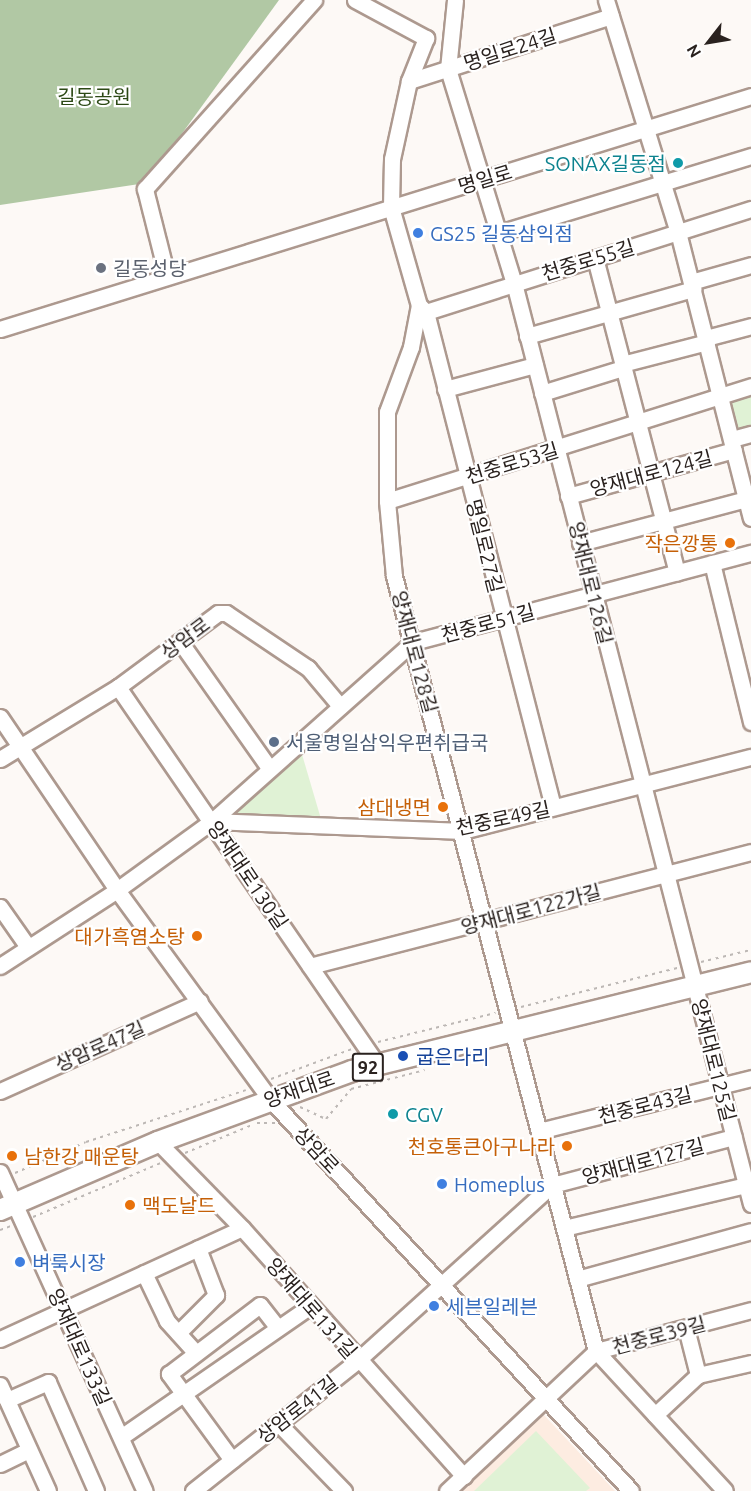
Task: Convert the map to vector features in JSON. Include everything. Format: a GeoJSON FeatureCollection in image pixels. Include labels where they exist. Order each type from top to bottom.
{"type":"FeatureCollection","features":[{"type":"Feature","properties":{"kind":"main road","name":"양재대로"},"geometry":{"type":"LineString","coordinates":[[12,1211],[158,1142],[269,1098],[377,1064],[751,972]]}},
{"type":"Feature","properties":{"kind":"street"},"geometry":{"type":"LineString","coordinates":[[166,276],[145,189],[314,0]]}},
{"type":"Feature","properties":{"kind":"street"},"geometry":{"type":"LineString","coordinates":[[355,0],[426,38],[409,81],[392,159],[391,207]]}},
{"type":"Feature","properties":{"kind":"street"},"geometry":{"type":"LineString","coordinates":[[448,69],[455,0]]}},
{"type":"Feature","properties":{"kind":"street"},"geometry":{"type":"LineString","coordinates":[[606,0],[646,129]]}},
{"type":"Feature","properties":{"kind":"street","name":"명일로24길"},"geometry":{"type":"LineString","coordinates":[[409,81],[612,16]]}},
{"type":"Feature","properties":{"kind":"street","name":"양재대로126길"},"geometry":{"type":"LineString","coordinates":[[448,69],[514,283],[695,986]]}},
{"type":"Feature","properties":{"kind":"street","name":"명일로"},"geometry":{"type":"LineString","coordinates":[[0,329],[751,96]]}},
{"type":"Feature","properties":{"kind":"street","name":"양재대로124길"},"geometry":{"type":"LineString","coordinates":[[646,129],[678,232],[751,518]]}},
{"type":"Feature","properties":{"kind":"street"},"geometry":{"type":"LineString","coordinates":[[499,233],[751,156]]}},
{"type":"Feature","properties":{"kind":"street","name":"명일로27길"},"geometry":{"type":"LineString","coordinates":[[391,207],[445,389],[553,807]]}},
{"type":"Feature","properties":{"kind":"street","name":"천중로55길"},"geometry":{"type":"LineString","coordinates":[[422,309],[514,283],[751,209]]}},
{"type":"Feature","properties":{"kind":"street"},"geometry":{"type":"LineString","coordinates":[[595,258],[677,573]]}},
{"type":"Feature","properties":{"kind":"street"},"geometry":{"type":"LineString","coordinates":[[527,336],[609,313],[751,265]]}},
{"type":"Feature","properties":{"kind":"street","name":"양재대로128길"},"geometry":{"type":"LineString","coordinates":[[422,309],[411,347],[387,412],[387,501],[394,576],[413,642],[512,1031]]}},
{"type":"Feature","properties":{"kind":"street"},"geometry":{"type":"LineString","coordinates":[[542,393],[751,326]]}},
{"type":"Feature","properties":{"kind":"street"},"geometry":{"type":"LineString","coordinates":[[445,389],[535,365]]}},
{"type":"Feature","properties":{"kind":"street","name":"천중로53길"},"geometry":{"type":"LineString","coordinates":[[387,501],[751,386]]}},
{"type":"Feature","properties":{"kind":"street","name":"양재대로124길"},"geometry":{"type":"LineString","coordinates":[[568,496],[651,473],[733,444],[751,434]]}},
{"type":"Feature","properties":{"kind":"street"},"geometry":{"type":"LineString","coordinates":[[580,543],[746,499]]}},
{"type":"Feature","properties":{"kind":"street","name":"천중로51길"},"geometry":{"type":"LineString","coordinates":[[0,966],[117,890],[212,821],[413,642],[751,553]]}},
{"type":"Feature","properties":{"kind":"street"},"geometry":{"type":"LineString","coordinates":[[712,563],[751,722]]}},
{"type":"Feature","properties":{"kind":"street","name":"상암로"},"geometry":{"type":"LineString","coordinates":[[21,748],[118,687],[218,614],[226,614],[308,668],[340,706]]}},
{"type":"Feature","properties":{"kind":"street"},"geometry":{"type":"LineString","coordinates":[[181,643],[270,769]]}},
{"type":"Feature","properties":{"kind":"street","name":"양재대로130길"},"geometry":{"type":"LineString","coordinates":[[118,687],[377,1064]]}},
{"type":"Feature","properties":{"kind":"street","name":"상암로"},"geometry":{"type":"LineString","coordinates":[[0,717],[117,890],[269,1098],[632,1491]]}},
{"type":"Feature","properties":{"kind":"street"},"geometry":{"type":"LineString","coordinates":[[0,759],[21,748]]}},
{"type":"Feature","properties":{"kind":"street","name":"천중로49길"},"geometry":{"type":"LineString","coordinates":[[212,821],[462,831],[751,757]]}},
{"type":"Feature","properties":{"kind":"street","name":"양재대로122가길"},"geometry":{"type":"LineString","coordinates":[[310,966],[751,852]]}},
{"type":"Feature","properties":{"kind":"street"},"geometry":{"type":"LineString","coordinates":[[0,907],[28,948]]}},
{"type":"Feature","properties":{"kind":"street","name":"양재대로125길"},"geometry":{"type":"LineString","coordinates":[[695,986],[751,1204]]}},
{"type":"Feature","properties":{"kind":"street","name":"상암로47길"},"geometry":{"type":"LineString","coordinates":[[0,1091],[200,1001]]}},
{"type":"Feature","properties":{"kind":"street"},"geometry":{"type":"LineString","coordinates":[[512,1031],[596,1351],[725,1491]]}},
{"type":"Feature","properties":{"kind":"street","name":"천중로43길"},"geometry":{"type":"LineString","coordinates":[[538,1131],[751,1078]]}},
{"type":"Feature","properties":{"kind":"street","name":"양재대로127길"},"geometry":{"type":"LineString","coordinates":[[552,1185],[734,1137]]}},
{"type":"Feature","properties":{"kind":"street","name":"양재대로131길"},"geometry":{"type":"LineString","coordinates":[[158,1142],[242,1228],[464,1476]]}},
{"type":"Feature","properties":{"kind":"street","name":"양재대로133길"},"geometry":{"type":"LineString","coordinates":[[0,1172],[12,1211],[63,1310],[145,1491]]}},
{"type":"Feature","properties":{"kind":"street","name":"상암로41길"},"geometry":{"type":"LineString","coordinates":[[193,1491],[358,1360],[443,1286],[552,1185]]}},
{"type":"Feature","properties":{"kind":"street"},"geometry":{"type":"LineString","coordinates":[[564,1228],[746,1185]]}},
{"type":"Feature","properties":{"kind":"street"},"geometry":{"type":"LineString","coordinates":[[0,1340],[242,1228]]}},
{"type":"Feature","properties":{"kind":"street"},"geometry":{"type":"LineString","coordinates":[[577,1279],[751,1231]]}},
{"type":"Feature","properties":{"kind":"street"},"geometry":{"type":"LineString","coordinates":[[178,1333],[216,1295],[198,1248]]}},
{"type":"Feature","properties":{"kind":"street"},"geometry":{"type":"LineString","coordinates":[[144,1273],[167,1321],[196,1353]]}},
{"type":"Feature","properties":{"kind":"street"},"geometry":{"type":"LineString","coordinates":[[232,1460],[182,1395],[169,1374],[260,1305],[278,1328]]}},
{"type":"Feature","properties":{"kind":"street"},"geometry":{"type":"LineString","coordinates":[[121,1437],[310,1306]]}},
{"type":"Feature","properties":{"kind":"street","name":"천중로39길"},"geometry":{"type":"LineString","coordinates":[[447,1491],[596,1351],[751,1310]]}},
{"type":"Feature","properties":{"kind":"street"},"geometry":{"type":"LineString","coordinates":[[686,1328],[698,1374]]}},
{"type":"Feature","properties":{"kind":"street"},"geometry":{"type":"LineString","coordinates":[[655,1415],[698,1374],[751,1363]]}},
{"type":"Feature","properties":{"kind":"street"},"geometry":{"type":"LineString","coordinates":[[7,1400],[48,1382],[96,1491]]}},
{"type":"Feature","properties":{"kind":"street"},"geometry":{"type":"LineString","coordinates":[[0,1384],[48,1491]]}},
{"type":"Feature","properties":{"kind":"street"},"geometry":{"type":"LineString","coordinates":[[278,1423],[344,1491]]}},
{"type":"Feature","properties":{"kind":"street"},"geometry":{"type":"LineString","coordinates":[[0,1464],[30,1450]]}},
{"type":"Feature","properties":{"kind":"path"},"geometry":{"type":"LineString","coordinates":[[0,1230],[12,1211],[174,1158],[258,1122],[273,1124],[301,1106],[326,1119],[351,1089],[428,1069]]}},
{"type":"Feature","properties":{"kind":"shaded area"},"geometry":{"type":"Polygon","coordinates":[[[543,1414],[615,1491],[462,1491],[543,1414]]]}},
{"type":"Feature","properties":{"kind":"green space","name":"길동공원"},"geometry":{"type":"Polygon","coordinates":[[[0,0],[279,0],[146,183],[0,205],[0,0]]]}},
{"type":"Feature","properties":{"kind":"green space"},"geometry":{"type":"Polygon","coordinates":[[[751,393],[751,430],[734,434],[729,401],[751,393]]]}},
{"type":"Feature","properties":{"kind":"green space"},"geometry":{"type":"Polygon","coordinates":[[[301,751],[321,819],[226,817],[301,751]]]}},
{"type":"Feature","properties":{"kind":"green space"},"geometry":{"type":"Polygon","coordinates":[[[536,1431],[590,1488],[586,1491],[474,1491],[536,1431]]]}},
{"type":"Feature","properties":{"kind":"place","name":"SONAX길동점"},"geometry":{"type":"Point","coordinates":[678,163]}},
{"type":"Feature","properties":{"kind":"place","name":"GS25 길동삼익점"},"geometry":{"type":"Point","coordinates":[418,233]}},
{"type":"Feature","properties":{"kind":"place","name":"길동성당"},"geometry":{"type":"Point","coordinates":[101,268]}},
{"type":"Feature","properties":{"kind":"place","name":"작은깡통"},"geometry":{"type":"Point","coordinates":[730,543]}},
{"type":"Feature","properties":{"kind":"place","name":"서울명일삼익우편취급국"},"geometry":{"type":"Point","coordinates":[274,742]}},
{"type":"Feature","properties":{"kind":"place","name":"삼대냉면"},"geometry":{"type":"Point","coordinates":[443,807]}},
{"type":"Feature","properties":{"kind":"place","name":"대가흑염소탕"},"geometry":{"type":"Point","coordinates":[197,936]}},
{"type":"Feature","properties":{"kind":"place","name":"굽은다리"},"geometry":{"type":"Point","coordinates":[403,1056]}},
{"type":"Feature","properties":{"kind":"place","name":"CGV"},"geometry":{"type":"Point","coordinates":[393,1114]}},
{"type":"Feature","properties":{"kind":"place","name":"천호통큰아구나라"},"geometry":{"type":"Point","coordinates":[567,1146]}},
{"type":"Feature","properties":{"kind":"place","name":"남한강 매운탕"},"geometry":{"type":"Point","coordinates":[12,1156]}},
{"type":"Feature","properties":{"kind":"place","name":"Homeplus"},"geometry":{"type":"Point","coordinates":[442,1184]}},
{"type":"Feature","properties":{"kind":"place","name":"맥도날드"},"geometry":{"type":"Point","coordinates":[130,1205]}},
{"type":"Feature","properties":{"kind":"place","name":"벼룩시장"},"geometry":{"type":"Point","coordinates":[20,1262]}},
{"type":"Feature","properties":{"kind":"place","name":"세븐일레븐"},"geometry":{"type":"Point","coordinates":[434,1306]}}]}
